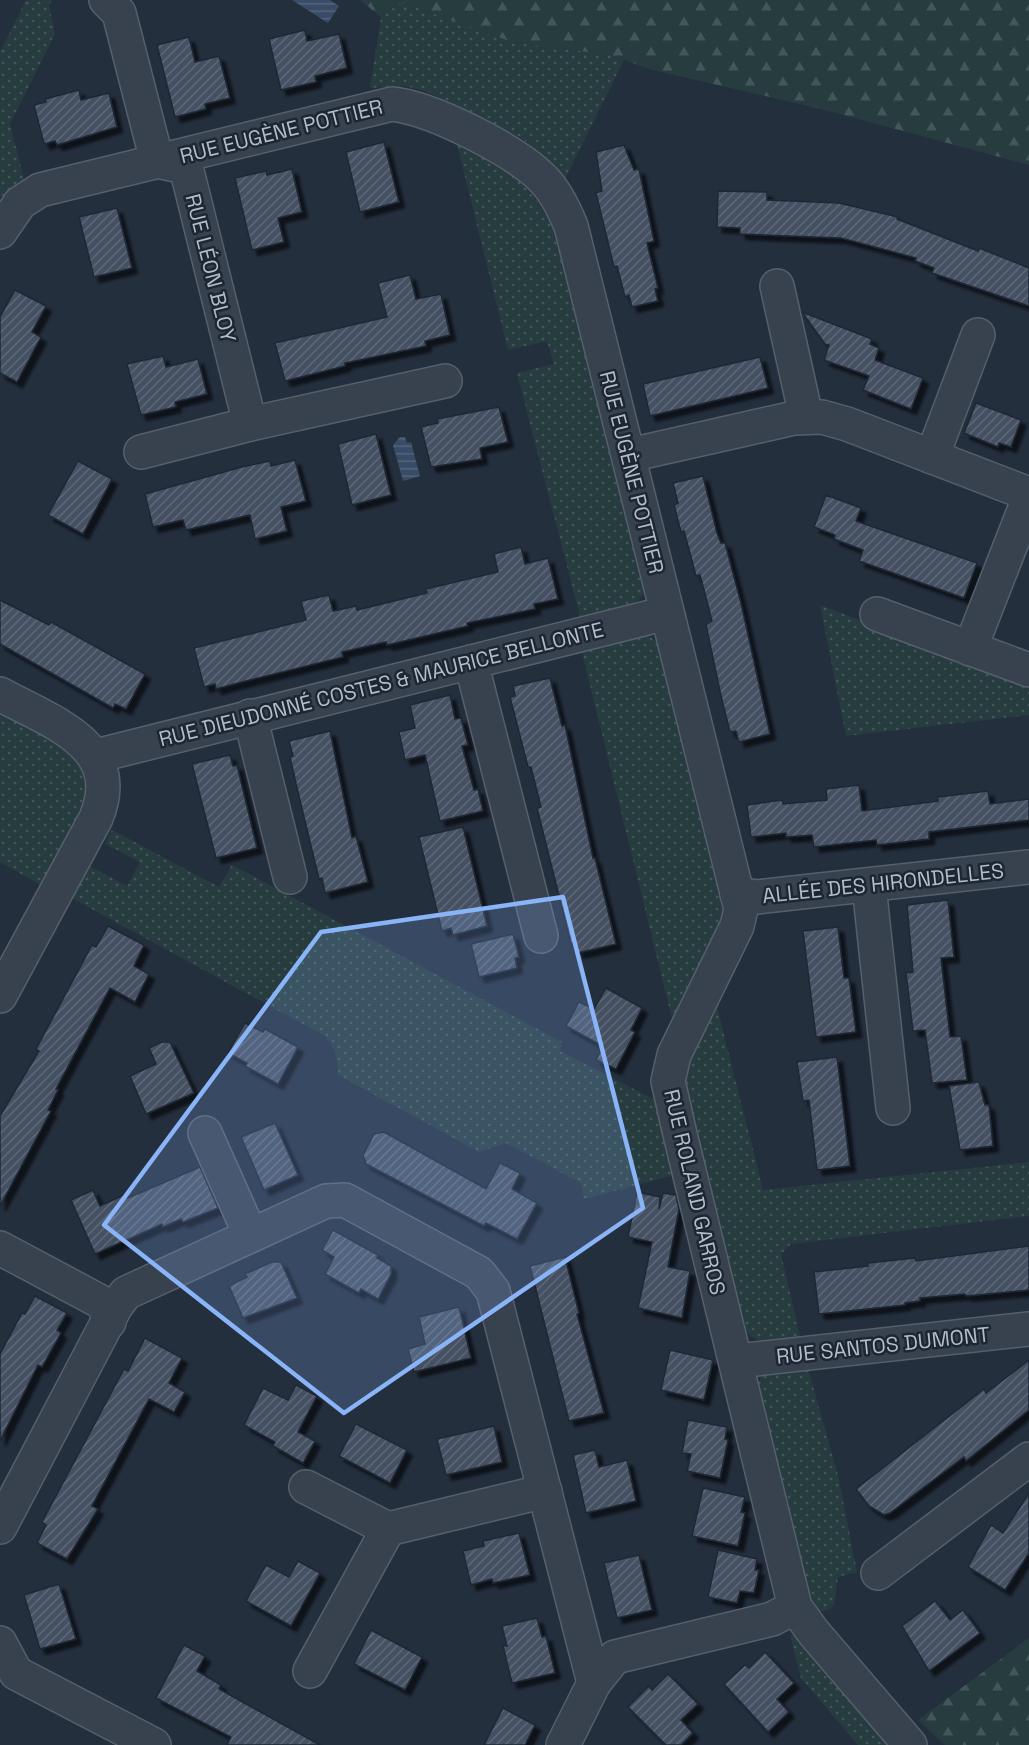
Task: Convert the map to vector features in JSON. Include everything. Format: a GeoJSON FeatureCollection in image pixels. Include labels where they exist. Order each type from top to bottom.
{"type":"FeatureCollection","features":[{"type":"Feature","properties":{"kind":"street"},"geometry":{"type":"LineString","coordinates":[[106,0],[119,14],[158,161]]}},
{"type":"Feature","properties":{"kind":"street","name":"RUE EUGÈNE POTTIER"},"geometry":{"type":"LineString","coordinates":[[0,232],[20,203],[40,190],[392,104],[420,111],[470,133],[519,159],[549,186],[571,226],[630,455],[667,613]]}},
{"type":"Feature","properties":{"kind":"street","name":"RUE LÉON BLOY"},"geometry":{"type":"LineString","coordinates":[[158,161],[186,167],[250,424]]}},
{"type":"Feature","properties":{"kind":"street"},"geometry":{"type":"LineString","coordinates":[[777,286],[806,416]]}},
{"type":"Feature","properties":{"kind":"street"},"geometry":{"type":"LineString","coordinates":[[932,457],[978,335]]}},
{"type":"Feature","properties":{"kind":"street"},"geometry":{"type":"LineString","coordinates":[[141,452],[250,424],[445,381]]}},
{"type":"Feature","properties":{"kind":"street"},"geometry":{"type":"LineString","coordinates":[[630,455],[806,416],[847,424],[1029,496],[970,649]]}},
{"type":"Feature","properties":{"kind":"street","name":"RUE DIEUDONNÉ COSTES & MAURICE BELLONTE"},"geometry":{"type":"LineString","coordinates":[[96,756],[667,613]]}},
{"type":"Feature","properties":{"kind":"street","name":"RUE ROLAND GARROS"},"geometry":{"type":"LineString","coordinates":[[667,613],[741,909],[740,920],[674,1055],[668,1081],[795,1607],[814,1633],[910,1745]]}},
{"type":"Feature","properties":{"kind":"street"},"geometry":{"type":"LineString","coordinates":[[877,614],[1029,670]]}},
{"type":"Feature","properties":{"kind":"street"},"geometry":{"type":"LineString","coordinates":[[471,662],[541,936]]}},
{"type":"Feature","properties":{"kind":"street"},"geometry":{"type":"LineString","coordinates":[[0,694],[69,731],[96,756],[103,781],[99,809],[0,996]]}},
{"type":"Feature","properties":{"kind":"street"},"geometry":{"type":"LineString","coordinates":[[250,716],[290,877]]}},
{"type":"Feature","properties":{"kind":"street","name":"ALLÉE DES HIRONDELLES"},"geometry":{"type":"LineString","coordinates":[[737,894],[757,897],[1029,867]]}},
{"type":"Feature","properties":{"kind":"street"},"geometry":{"type":"LineString","coordinates":[[869,886],[893,1108]]}},
{"type":"Feature","properties":{"kind":"street"},"geometry":{"type":"LineString","coordinates":[[205,1133],[250,1234]]}},
{"type":"Feature","properties":{"kind":"street"},"geometry":{"type":"LineString","coordinates":[[0,1527],[121,1298],[132,1288],[326,1200],[345,1200],[479,1273],[493,1291],[594,1683]]}},
{"type":"Feature","properties":{"kind":"street"},"geometry":{"type":"LineString","coordinates":[[0,1248],[99,1301],[105,1306],[109,1322]]}},
{"type":"Feature","properties":{"kind":"street","name":"RUE SANTOS DUMONT"},"geometry":{"type":"LineString","coordinates":[[737,1361],[1029,1329]]}},
{"type":"Feature","properties":{"kind":"street"},"geometry":{"type":"LineString","coordinates":[[878,1572],[1029,1459]]}},
{"type":"Feature","properties":{"kind":"street"},"geometry":{"type":"LineString","coordinates":[[306,1487],[388,1529],[545,1491]]}},
{"type":"Feature","properties":{"kind":"street"},"geometry":{"type":"LineString","coordinates":[[310,1671],[388,1529]]}},
{"type":"Feature","properties":{"kind":"street"},"geometry":{"type":"LineString","coordinates":[[562,1745],[594,1683],[615,1658],[772,1619],[795,1607]]}},
{"type":"Feature","properties":{"kind":"street"},"geometry":{"type":"LineString","coordinates":[[0,1642],[16,1673],[154,1745]]}},
{"type":"Feature","properties":{"kind":"highlighted area"},"geometry":{"type":"Polygon","coordinates":[[[563,897],[643,1208],[344,1413],[104,1225],[321,932],[563,897]]]}},
{"type":"Feature","properties":{"kind":"green space"},"geometry":{"type":"Polygon","coordinates":[[[26,0],[52,0],[49,6],[55,34],[10,124],[24,179],[0,198],[0,52],[26,0]]]}},
{"type":"Feature","properties":{"kind":"green space"},"geometry":{"type":"Polygon","coordinates":[[[360,0],[1029,0],[1029,165],[825,110],[649,69],[611,55],[512,42],[401,2],[381,17],[360,0]]]}},
{"type":"Feature","properties":{"kind":"green space"},"geometry":{"type":"Polygon","coordinates":[[[401,2],[512,42],[611,55],[624,60],[564,181],[537,150],[521,138],[428,92],[406,86],[370,88],[381,17],[401,2]]]}},
{"type":"Feature","properties":{"kind":"green space"},"geometry":{"type":"Polygon","coordinates":[[[457,144],[492,162],[518,180],[538,203],[558,238],[645,589],[635,603],[618,612],[581,620],[517,373],[554,364],[547,341],[508,350],[457,144]]]}},
{"type":"Feature","properties":{"kind":"green space"},"geometry":{"type":"Polygon","coordinates":[[[820,605],[1029,685],[1029,715],[846,736],[820,605]]]}},
{"type":"Feature","properties":{"kind":"green space"},"geometry":{"type":"Polygon","coordinates":[[[646,634],[659,643],[667,655],[726,918],[674,1027],[581,648],[646,634]]]}},
{"type":"Feature","properties":{"kind":"green space"},"geometry":{"type":"Polygon","coordinates":[[[0,694],[96,756],[75,858],[127,886],[140,862],[105,844],[112,830],[219,887],[232,865],[562,1042],[560,1051],[657,1101],[689,1171],[584,1199],[581,1183],[506,1143],[479,1152],[338,1075],[335,1054],[325,1036],[57,890],[37,883],[0,862],[0,694]]]}},
{"type":"Feature","properties":{"kind":"green space"},"geometry":{"type":"Polygon","coordinates":[[[716,1003],[763,1190],[1029,1162],[1029,1216],[791,1244],[781,1254],[801,1341],[770,1343],[750,1335],[744,1330],[684,1094],[684,1067],[716,1003]]]}},
{"type":"Feature","properties":{"kind":"green space"},"geometry":{"type":"Polygon","coordinates":[[[808,1369],[838,1475],[857,1572],[838,1577],[834,1605],[823,1611],[811,1607],[755,1390],[762,1376],[808,1369]]]}},
{"type":"Feature","properties":{"kind":"green space"},"geometry":{"type":"Polygon","coordinates":[[[790,1635],[798,1636],[892,1745],[858,1745],[801,1678],[790,1635]]]}},
{"type":"Feature","properties":{"kind":"green space"},"geometry":{"type":"Polygon","coordinates":[[[1029,1638],[1029,1745],[945,1745],[918,1720],[1029,1638]]]}},
{"type":"Feature","properties":{"kind":"water"},"geometry":{"type":"Polygon","coordinates":[[[292,0],[330,0],[339,6],[328,23],[292,0]]]}},
{"type":"Feature","properties":{"kind":"water"},"geometry":{"type":"Polygon","coordinates":[[[400,437],[405,437],[407,443],[411,442],[420,476],[403,481],[393,445],[400,437]]]}},
{"type":"Feature","properties":{"kind":"building"},"geometry":{"type":"Polygon","coordinates":[[[305,30],[307,41],[339,34],[347,68],[315,76],[316,82],[281,90],[269,39],[305,30]]]}},
{"type":"Feature","properties":{"kind":"building"},"geometry":{"type":"Polygon","coordinates":[[[189,37],[195,62],[219,56],[230,98],[205,104],[206,109],[175,117],[157,45],[189,37]]]}},
{"type":"Feature","properties":{"kind":"building"},"geometry":{"type":"Polygon","coordinates":[[[79,90],[81,100],[109,93],[117,127],[57,145],[55,141],[44,144],[34,105],[46,102],[45,99],[79,90]]]}},
{"type":"Feature","properties":{"kind":"building"},"geometry":{"type":"Polygon","coordinates":[[[384,142],[399,202],[360,212],[346,152],[384,142]]]}},
{"type":"Feature","properties":{"kind":"building"},"geometry":{"type":"Polygon","coordinates":[[[624,145],[634,170],[639,169],[654,241],[647,243],[658,288],[655,289],[658,301],[632,307],[629,295],[625,297],[617,266],[614,267],[596,193],[602,191],[596,152],[624,145]]]}},
{"type":"Feature","properties":{"kind":"building"},"geometry":{"type":"Polygon","coordinates":[[[292,169],[302,212],[278,218],[284,242],[252,250],[235,178],[266,171],[267,175],[292,169]]]}},
{"type":"Feature","properties":{"kind":"building"},"geometry":{"type":"Polygon","coordinates":[[[718,191],[767,192],[767,200],[839,203],[898,217],[897,219],[978,251],[979,248],[1029,268],[1029,306],[932,273],[934,268],[915,261],[916,258],[841,238],[740,234],[740,228],[717,227],[718,191]]]}},
{"type":"Feature","properties":{"kind":"building"},"geometry":{"type":"Polygon","coordinates":[[[117,208],[132,268],[94,277],[79,217],[117,208]]]}},
{"type":"Feature","properties":{"kind":"building"},"geometry":{"type":"Polygon","coordinates":[[[410,275],[416,299],[441,294],[450,335],[425,341],[426,346],[345,363],[345,366],[285,381],[275,343],[387,317],[378,283],[410,275]]]}},
{"type":"Feature","properties":{"kind":"building"},"geometry":{"type":"Polygon","coordinates":[[[15,290],[46,306],[32,332],[41,337],[17,382],[0,373],[0,317],[15,290]]]}},
{"type":"Feature","properties":{"kind":"building"},"geometry":{"type":"Polygon","coordinates":[[[802,312],[872,339],[870,344],[879,348],[875,360],[923,378],[911,409],[863,390],[869,376],[824,360],[829,345],[825,344],[802,312]]]}},
{"type":"Feature","properties":{"kind":"building"},"geometry":{"type":"Polygon","coordinates":[[[163,356],[166,367],[198,359],[207,394],[175,402],[176,407],[141,415],[127,364],[163,356]]]}},
{"type":"Feature","properties":{"kind":"building"},"geometry":{"type":"Polygon","coordinates":[[[760,357],[768,388],[650,416],[643,384],[760,357]]]}},
{"type":"Feature","properties":{"kind":"building"},"geometry":{"type":"Polygon","coordinates":[[[976,403],[1021,420],[1011,447],[999,443],[998,447],[964,433],[976,403]]]}},
{"type":"Feature","properties":{"kind":"building"},"geometry":{"type":"Polygon","coordinates":[[[499,407],[508,442],[480,448],[482,459],[431,467],[421,427],[438,423],[437,419],[499,407]]]}},
{"type":"Feature","properties":{"kind":"building"},"geometry":{"type":"Polygon","coordinates":[[[376,434],[391,495],[352,505],[338,444],[376,434]]]}},
{"type":"Feature","properties":{"kind":"building"},"geometry":{"type":"Polygon","coordinates":[[[295,460],[306,501],[281,507],[287,531],[255,539],[250,515],[186,530],[183,520],[153,527],[145,494],[242,467],[270,461],[271,466],[295,460]]]}},
{"type":"Feature","properties":{"kind":"building"},"geometry":{"type":"Polygon","coordinates":[[[78,461],[112,479],[83,534],[48,515],[78,461]]]}},
{"type":"Feature","properties":{"kind":"building"},"geometry":{"type":"Polygon","coordinates":[[[703,476],[717,533],[721,543],[725,543],[741,603],[770,734],[739,742],[736,731],[730,732],[721,696],[706,625],[712,621],[700,575],[696,576],[684,531],[681,532],[674,505],[678,503],[673,483],[703,476]]]}},
{"type":"Feature","properties":{"kind":"building"},"geometry":{"type":"Polygon","coordinates":[[[826,495],[861,508],[856,521],[977,563],[964,598],[859,561],[863,550],[834,539],[835,535],[814,527],[826,495]]]}},
{"type":"Feature","properties":{"kind":"building"},"geometry":{"type":"Polygon","coordinates":[[[521,547],[525,564],[548,558],[558,599],[534,604],[535,609],[467,623],[468,626],[387,645],[386,642],[342,652],[343,657],[216,689],[215,684],[204,687],[194,648],[306,620],[301,601],[329,595],[333,611],[356,606],[357,610],[427,593],[426,589],[498,572],[494,554],[521,547]]]}},
{"type":"Feature","properties":{"kind":"building"},"geometry":{"type":"Polygon","coordinates":[[[0,600],[49,625],[51,622],[145,674],[126,709],[115,704],[113,708],[0,644],[0,600]]]}},
{"type":"Feature","properties":{"kind":"building"},"geometry":{"type":"Polygon","coordinates":[[[550,678],[562,726],[565,725],[593,858],[595,858],[616,944],[578,953],[575,943],[571,944],[537,808],[541,807],[510,697],[515,696],[513,686],[550,678]]]}},
{"type":"Feature","properties":{"kind":"building"},"geometry":{"type":"Polygon","coordinates":[[[450,695],[455,719],[461,718],[468,745],[462,746],[474,790],[478,789],[483,811],[440,821],[425,755],[405,760],[399,732],[415,728],[410,705],[450,695]]]}},
{"type":"Feature","properties":{"kind":"building"},"geometry":{"type":"Polygon","coordinates":[[[330,731],[352,838],[356,836],[368,882],[325,893],[322,878],[319,879],[297,788],[289,741],[330,731]]]}},
{"type":"Feature","properties":{"kind":"building"},"geometry":{"type":"Polygon","coordinates":[[[230,755],[233,766],[237,765],[257,848],[216,858],[192,764],[230,755]]]}},
{"type":"Feature","properties":{"kind":"building"},"geometry":{"type":"Polygon","coordinates":[[[859,785],[862,811],[938,801],[938,797],[988,791],[990,804],[1029,799],[1029,820],[929,832],[929,839],[877,845],[876,840],[814,847],[812,835],[786,837],[786,833],[751,837],[747,805],[782,800],[783,804],[827,800],[826,789],[859,785]]]}},
{"type":"Feature","properties":{"kind":"building"},"geometry":{"type":"Polygon","coordinates":[[[463,827],[487,926],[453,935],[451,928],[442,931],[419,837],[463,827]]]}},
{"type":"Feature","properties":{"kind":"building"},"geometry":{"type":"Polygon","coordinates":[[[948,900],[954,957],[941,958],[950,1037],[961,1036],[967,1080],[932,1083],[925,1030],[913,1031],[906,973],[913,972],[907,905],[948,900]]]}},
{"type":"Feature","properties":{"kind":"building"},"geometry":{"type":"Polygon","coordinates":[[[108,926],[144,945],[134,966],[149,974],[135,1002],[110,988],[56,1089],[58,1090],[48,1110],[51,1111],[0,1206],[0,1116],[39,1051],[36,1049],[92,945],[96,947],[108,926]]]}},
{"type":"Feature","properties":{"kind":"building"},"geometry":{"type":"Polygon","coordinates":[[[838,927],[844,978],[849,978],[856,1032],[816,1037],[803,931],[838,927]]]}},
{"type":"Feature","properties":{"kind":"building"},"geometry":{"type":"Polygon","coordinates":[[[513,934],[519,957],[515,958],[517,968],[479,977],[471,944],[513,934]]]}},
{"type":"Feature","properties":{"kind":"building"},"geometry":{"type":"Polygon","coordinates":[[[606,988],[642,1008],[631,1030],[635,1032],[616,1069],[596,1060],[603,1046],[566,1026],[579,1002],[594,1009],[606,988]]]}},
{"type":"Feature","properties":{"kind":"building"},"geometry":{"type":"Polygon","coordinates":[[[245,1023],[263,1032],[265,1029],[298,1047],[278,1084],[245,1066],[247,1063],[228,1053],[245,1023]]]}},
{"type":"Feature","properties":{"kind":"building"},"geometry":{"type":"Polygon","coordinates":[[[162,1042],[170,1042],[194,1093],[146,1114],[130,1076],[156,1064],[149,1048],[162,1042]]]}},
{"type":"Feature","properties":{"kind":"building"},"geometry":{"type":"Polygon","coordinates":[[[837,1057],[850,1166],[817,1170],[809,1100],[803,1101],[797,1062],[837,1057]]]}},
{"type":"Feature","properties":{"kind":"building"},"geometry":{"type":"Polygon","coordinates":[[[979,1082],[985,1105],[989,1105],[993,1146],[960,1150],[949,1086],[979,1082]]]}},
{"type":"Feature","properties":{"kind":"building"},"geometry":{"type":"Polygon","coordinates":[[[275,1123],[298,1175],[264,1190],[241,1137],[275,1123]]]}},
{"type":"Feature","properties":{"kind":"building"},"geometry":{"type":"Polygon","coordinates":[[[384,1132],[486,1189],[500,1163],[520,1173],[512,1189],[537,1203],[517,1239],[486,1223],[484,1226],[366,1164],[363,1155],[374,1134],[384,1132]]]}},
{"type":"Feature","properties":{"kind":"building"},"geometry":{"type":"Polygon","coordinates":[[[200,1167],[218,1208],[183,1222],[181,1219],[163,1227],[162,1224],[95,1254],[71,1200],[93,1190],[100,1206],[126,1194],[128,1198],[200,1167]]]}},
{"type":"Feature","properties":{"kind":"building"},"geometry":{"type":"Polygon","coordinates":[[[637,1192],[660,1197],[659,1209],[663,1193],[676,1195],[679,1209],[668,1267],[690,1271],[682,1318],[638,1308],[652,1242],[628,1237],[637,1192]]]}},
{"type":"Feature","properties":{"kind":"building"},"geometry":{"type":"Polygon","coordinates":[[[333,1230],[378,1255],[377,1258],[391,1266],[391,1274],[378,1299],[361,1289],[359,1293],[325,1274],[334,1257],[322,1250],[333,1230]]]}},
{"type":"Feature","properties":{"kind":"building"},"geometry":{"type":"Polygon","coordinates":[[[1029,1246],[1029,1290],[920,1298],[920,1301],[905,1303],[905,1305],[819,1314],[814,1272],[868,1266],[868,1263],[915,1258],[916,1261],[1029,1246]]]}},
{"type":"Feature","properties":{"kind":"building"},"geometry":{"type":"Polygon","coordinates":[[[565,1257],[579,1313],[577,1314],[604,1413],[569,1421],[530,1266],[565,1257]]]}},
{"type":"Feature","properties":{"kind":"building"},"geometry":{"type":"Polygon","coordinates":[[[272,1262],[281,1262],[297,1298],[243,1318],[229,1286],[247,1277],[245,1274],[272,1262]]]}},
{"type":"Feature","properties":{"kind":"building"},"geometry":{"type":"Polygon","coordinates":[[[35,1296],[67,1313],[57,1330],[61,1333],[42,1367],[38,1365],[0,1441],[0,1354],[22,1313],[25,1314],[35,1296]]]}},
{"type":"Feature","properties":{"kind":"building"},"geometry":{"type":"Polygon","coordinates":[[[459,1307],[471,1358],[414,1372],[408,1349],[425,1344],[419,1317],[459,1307]]]}},
{"type":"Feature","properties":{"kind":"building"},"geometry":{"type":"Polygon","coordinates":[[[145,1338],[182,1358],[169,1383],[185,1392],[174,1412],[149,1399],[92,1506],[98,1509],[67,1559],[37,1543],[46,1525],[42,1522],[124,1369],[128,1371],[145,1338]]]}},
{"type":"Feature","properties":{"kind":"building"},"geometry":{"type":"Polygon","coordinates":[[[670,1350],[713,1360],[704,1400],[661,1390],[670,1350]]]}},
{"type":"Feature","properties":{"kind":"building"},"geometry":{"type":"Polygon","coordinates":[[[1029,1360],[1029,1410],[966,1461],[964,1457],[890,1513],[884,1515],[869,1506],[856,1489],[984,1389],[986,1393],[1029,1360]]]}},
{"type":"Feature","properties":{"kind":"building"},"geometry":{"type":"Polygon","coordinates":[[[296,1385],[317,1396],[298,1432],[315,1441],[303,1463],[273,1446],[275,1442],[244,1425],[263,1388],[288,1400],[296,1385]]]}},
{"type":"Feature","properties":{"kind":"building"},"geometry":{"type":"Polygon","coordinates":[[[688,1420],[727,1427],[725,1439],[728,1440],[720,1478],[687,1471],[691,1454],[682,1453],[688,1420]]]}},
{"type":"Feature","properties":{"kind":"building"},"geometry":{"type":"Polygon","coordinates":[[[356,1424],[407,1450],[390,1483],[339,1456],[356,1424]]]}},
{"type":"Feature","properties":{"kind":"building"},"geometry":{"type":"Polygon","coordinates":[[[494,1426],[502,1462],[446,1475],[437,1439],[494,1426]]]}},
{"type":"Feature","properties":{"kind":"building"},"geometry":{"type":"Polygon","coordinates":[[[595,1450],[599,1467],[627,1460],[636,1501],[586,1513],[573,1455],[595,1450]]]}},
{"type":"Feature","properties":{"kind":"building"},"geometry":{"type":"Polygon","coordinates":[[[703,1488],[745,1497],[741,1512],[745,1513],[738,1546],[692,1536],[703,1488]]]}},
{"type":"Feature","properties":{"kind":"building"},"geometry":{"type":"Polygon","coordinates":[[[1029,1493],[1029,1553],[1005,1590],[968,1567],[991,1525],[1003,1533],[1029,1493]]]}},
{"type":"Feature","properties":{"kind":"building"},"geometry":{"type":"Polygon","coordinates":[[[519,1533],[530,1575],[493,1583],[492,1579],[471,1585],[463,1551],[484,1546],[483,1541],[519,1533]]]}},
{"type":"Feature","properties":{"kind":"building"},"geometry":{"type":"Polygon","coordinates":[[[718,1550],[757,1559],[755,1570],[759,1570],[754,1593],[740,1591],[737,1603],[708,1597],[718,1550]]]}},
{"type":"Feature","properties":{"kind":"building"},"geometry":{"type":"Polygon","coordinates":[[[639,1555],[652,1610],[617,1618],[604,1563],[639,1555]]]}},
{"type":"Feature","properties":{"kind":"building"},"geometry":{"type":"Polygon","coordinates":[[[298,1561],[320,1573],[291,1626],[246,1601],[266,1565],[289,1577],[298,1561]]]}},
{"type":"Feature","properties":{"kind":"building"},"geometry":{"type":"Polygon","coordinates":[[[59,1584],[76,1639],[40,1649],[24,1595],[59,1584]]]}},
{"type":"Feature","properties":{"kind":"building"},"geometry":{"type":"Polygon","coordinates":[[[935,1601],[950,1620],[963,1610],[980,1633],[929,1671],[902,1626],[935,1601]]]}},
{"type":"Feature","properties":{"kind":"building"},"geometry":{"type":"Polygon","coordinates":[[[537,1618],[542,1637],[546,1636],[555,1673],[512,1683],[503,1646],[507,1646],[502,1626],[537,1618]]]}},
{"type":"Feature","properties":{"kind":"building"},"geometry":{"type":"Polygon","coordinates":[[[371,1630],[422,1657],[405,1690],[354,1664],[371,1630]]]}},
{"type":"Feature","properties":{"kind":"building"},"geometry":{"type":"Polygon","coordinates":[[[184,1645],[205,1656],[197,1671],[221,1685],[219,1689],[320,1745],[227,1745],[231,1737],[156,1698],[184,1645]]]}},
{"type":"Feature","properties":{"kind":"building"},"geometry":{"type":"Polygon","coordinates":[[[765,1652],[794,1683],[777,1699],[789,1712],[768,1732],[724,1684],[745,1665],[749,1668],[765,1652]]]}},
{"type":"Feature","properties":{"kind":"building"},"geometry":{"type":"Polygon","coordinates":[[[668,1674],[698,1704],[681,1720],[693,1733],[681,1745],[666,1745],[628,1707],[649,1686],[652,1690],[668,1674]]]}},
{"type":"Feature","properties":{"kind":"building"},"geometry":{"type":"Polygon","coordinates":[[[503,1708],[535,1725],[525,1745],[484,1745],[503,1708]]]}}]}
